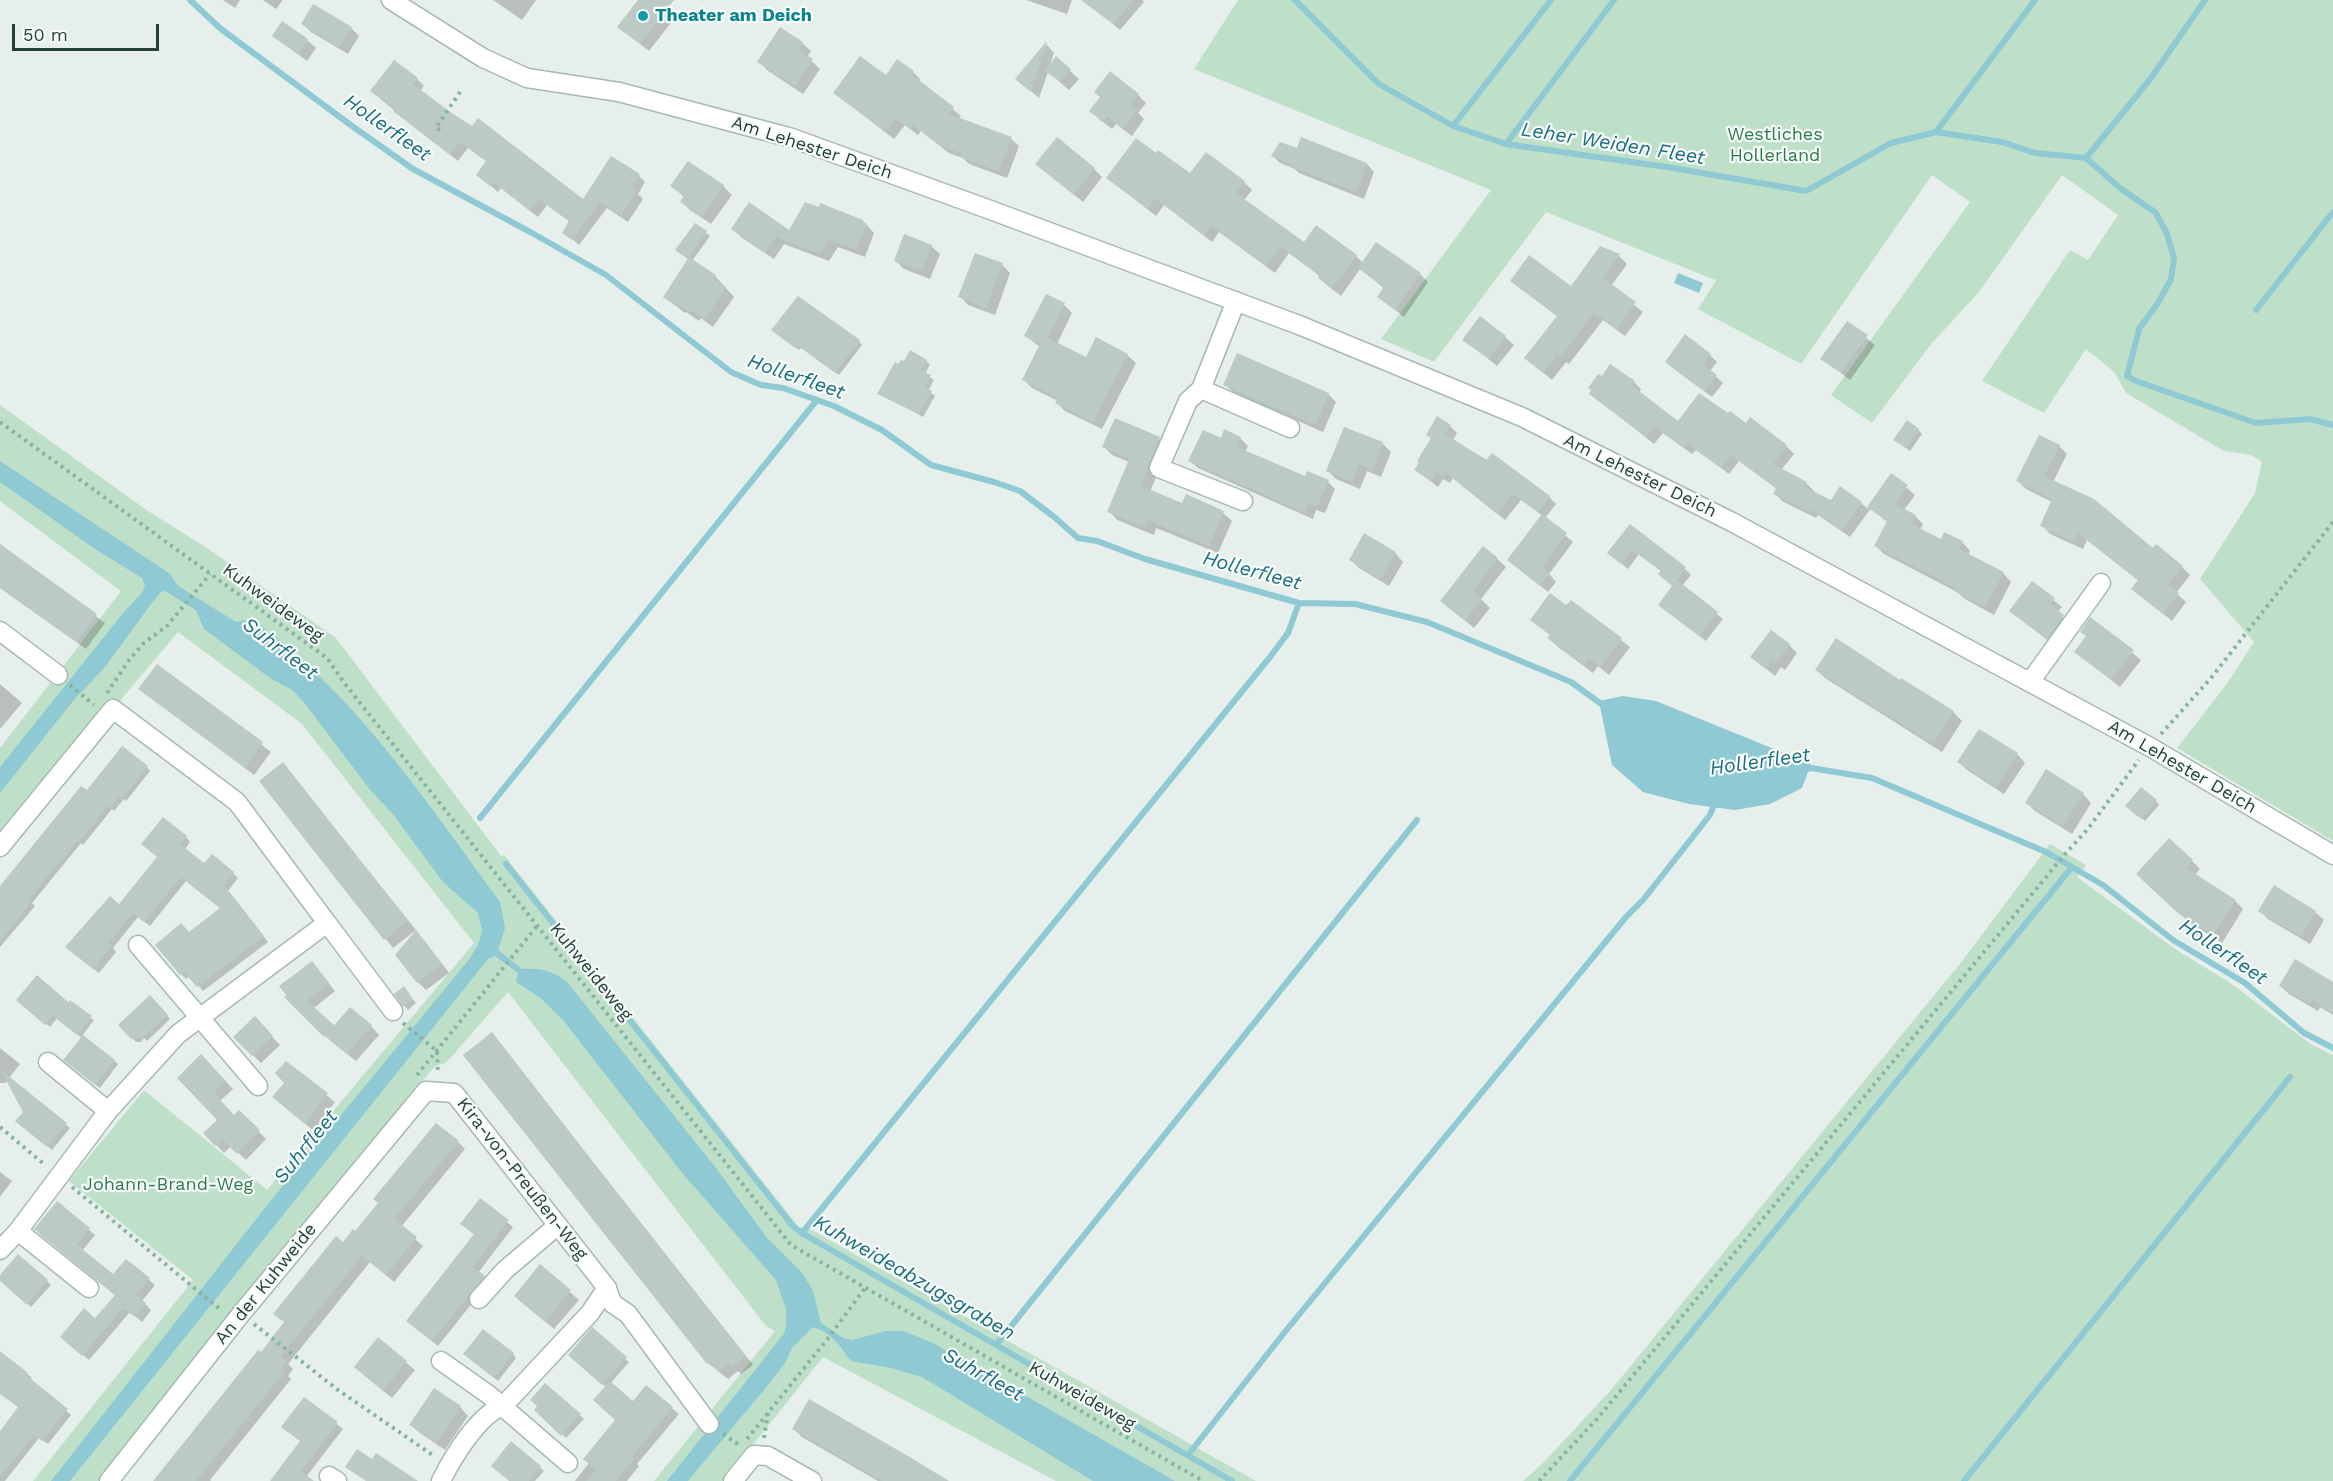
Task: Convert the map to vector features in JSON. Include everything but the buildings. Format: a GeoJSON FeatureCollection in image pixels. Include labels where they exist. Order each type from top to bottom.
{"type":"FeatureCollection","features":[{"type":"Feature","properties":{"kind":"street","name":"Am Lehester Deich"},"geometry":{"type":"LineString","coordinates":[[391,0],[483,58],[527,78],[619,92],[792,138],[1299,325],[1522,417],[1732,522],[2030,682],[2150,747],[2333,855]]}},
{"type":"Feature","properties":{"kind":"street"},"geometry":{"type":"LineString","coordinates":[[1236,301],[1201,389],[1188,401],[1159,468],[1243,501]]}},
{"type":"Feature","properties":{"kind":"street"},"geometry":{"type":"LineString","coordinates":[[1201,389],[1290,428]]}},
{"type":"Feature","properties":{"kind":"street"},"geometry":{"type":"LineString","coordinates":[[2030,682],[2101,583]]}},
{"type":"Feature","properties":{"kind":"street"},"geometry":{"type":"LineString","coordinates":[[0,630],[58,675]]}},
{"type":"Feature","properties":{"kind":"street"},"geometry":{"type":"LineString","coordinates":[[0,847],[113,709],[237,802],[397,1016]]}},
{"type":"Feature","properties":{"kind":"street"},"geometry":{"type":"LineString","coordinates":[[2,1246],[18,1231],[108,1111],[178,1034],[327,923]]}},
{"type":"Feature","properties":{"kind":"street"},"geometry":{"type":"LineString","coordinates":[[138,945],[258,1086]]}},
{"type":"Feature","properties":{"kind":"street"},"geometry":{"type":"LineString","coordinates":[[48,1062],[108,1111]]}},
{"type":"Feature","properties":{"kind":"street","name":"Kira-von-Preußen-Weg"},"geometry":{"type":"LineString","coordinates":[[426,1090],[454,1093],[607,1288],[612,1303],[628,1314],[709,1424]]}},
{"type":"Feature","properties":{"kind":"street","name":"An der Kuhweide"},"geometry":{"type":"LineString","coordinates":[[110,1481],[233,1313],[426,1090]]}},
{"type":"Feature","properties":{"kind":"street"},"geometry":{"type":"LineString","coordinates":[[479,1299],[505,1270],[558,1225]]}},
{"type":"Feature","properties":{"kind":"street"},"geometry":{"type":"LineString","coordinates":[[18,1231],[89,1288]]}},
{"type":"Feature","properties":{"kind":"street"},"geometry":{"type":"LineString","coordinates":[[445,1473],[458,1450],[493,1410],[503,1406],[590,1312],[607,1288]]}},
{"type":"Feature","properties":{"kind":"street"},"geometry":{"type":"LineString","coordinates":[[441,1360],[503,1406],[568,1463]]}},
{"type":"Feature","properties":{"kind":"street"},"geometry":{"type":"LineString","coordinates":[[733,1481],[745,1454],[768,1456],[812,1481]]}},
{"type":"Feature","properties":{"kind":"path"},"geometry":{"type":"LineString","coordinates":[[440,130],[436,128],[462,89]]}},
{"type":"Feature","properties":{"kind":"path","name":"Kuhweideweg"},"geometry":{"type":"LineString","coordinates":[[0,422],[179,554],[210,573],[327,658],[345,684],[791,1245],[1203,1481]]}},
{"type":"Feature","properties":{"kind":"path"},"geometry":{"type":"LineString","coordinates":[[1539,1481],[1597,1419],[2087,830],[2150,747],[2211,678],[2333,522]]}},
{"type":"Feature","properties":{"kind":"path"},"geometry":{"type":"LineString","coordinates":[[185,605],[210,573]]}},
{"type":"Feature","properties":{"kind":"path"},"geometry":{"type":"LineString","coordinates":[[58,675],[93,704]]}},
{"type":"Feature","properties":{"kind":"path"},"geometry":{"type":"LineString","coordinates":[[504,968],[537,926]]}},
{"type":"Feature","properties":{"kind":"path"},"geometry":{"type":"LineString","coordinates":[[397,1016],[437,1051]]}},
{"type":"Feature","properties":{"kind":"path"},"geometry":{"type":"LineString","coordinates":[[0,1127],[190,1285],[233,1313],[338,1390],[445,1473]]}},
{"type":"Feature","properties":{"kind":"path"},"geometry":{"type":"LineString","coordinates":[[745,1454],[768,1412],[838,1326],[865,1288]]}},
{"type":"Feature","properties":{"kind":"path"},"geometry":{"type":"LineString","coordinates":[[745,1454],[765,1436],[768,1412]]}},
{"type":"Feature","properties":{"kind":"green space","name":"Westliches Hollerland"},"geometry":{"type":"Polygon","coordinates":[[[1238,0],[2333,0],[2333,841],[2177,748],[2226,685],[2254,642],[2200,579],[2255,493],[2262,462],[2251,455],[2224,451],[2126,393],[2114,372],[2086,349],[2044,413],[1982,381],[2070,250],[2088,260],[2118,215],[2062,175],[1979,292],[1932,343],[1872,423],[1831,395],[1970,202],[1932,175],[1801,364],[1698,309],[1717,279],[1546,212],[1434,362],[1381,339],[1491,190],[1194,69],[1238,0]]]}},
{"type":"Feature","properties":{"kind":"green space","name":"Johann-Brand-Weg"},"geometry":{"type":"Polygon","coordinates":[[[0,405],[148,511],[207,548],[336,638],[501,856],[504,855],[799,1227],[812,1230],[1256,1481],[1056,1481],[823,1357],[724,1481],[654,1481],[775,1331],[766,1326],[508,992],[446,1063],[435,1066],[100,1481],[33,1481],[193,1280],[69,1181],[144,1090],[267,1190],[474,943],[302,724],[178,632],[119,702],[110,698],[0,833],[0,748],[121,591],[0,501],[0,405]]]}},
{"type":"Feature","properties":{"kind":"green space"},"geometry":{"type":"Polygon","coordinates":[[[2050,844],[2086,865],[2077,877],[2175,949],[2232,984],[2312,1045],[2333,1055],[2333,1481],[1523,1481],[1543,1463],[1611,1390],[1963,960],[2050,844]]]}},
{"type":"Feature","properties":{"kind":"water"},"geometry":{"type":"Polygon","coordinates":[[[1678,273],[1703,283],[1699,293],[1674,283],[1678,273]]]}},
{"type":"Feature","properties":{"kind":"water","name":"Suhrfleet"},"geometry":{"type":"Polygon","coordinates":[[[0,461],[169,573],[178,586],[236,622],[249,621],[264,628],[317,674],[346,703],[401,768],[500,902],[505,928],[498,950],[522,969],[546,971],[567,982],[716,1168],[767,1238],[803,1274],[813,1291],[821,1323],[843,1338],[852,1340],[886,1331],[903,1331],[933,1343],[1175,1481],[1093,1481],[922,1377],[891,1368],[851,1361],[830,1336],[813,1327],[792,1348],[785,1363],[764,1390],[688,1481],[667,1481],[783,1335],[786,1328],[786,1309],[776,1280],[683,1174],[563,1020],[542,999],[516,982],[518,973],[495,956],[488,959],[70,1481],[51,1481],[268,1204],[467,962],[478,945],[482,930],[478,913],[443,882],[392,813],[371,791],[303,701],[292,690],[270,678],[204,629],[196,610],[165,591],[161,592],[151,604],[105,667],[73,701],[0,793],[0,767],[124,612],[141,594],[145,586],[142,578],[95,549],[0,482],[0,461]]]}},
{"type":"Feature","properties":{"kind":"water"},"geometry":{"type":"Polygon","coordinates":[[[1623,696],[1656,701],[1811,764],[1802,788],[1770,804],[1735,810],[1689,804],[1643,792],[1612,765],[1599,701],[1623,696]]]}},
{"type":"Feature","properties":{"kind":"waterway","name":"Hollerfleet"},"geometry":{"type":"LineString","coordinates":[[190,0],[221,29],[413,169],[606,275],[731,372],[761,385],[783,388],[834,406],[882,430],[931,465],[1020,491],[1078,538],[1097,541],[1145,559],[1299,603],[1355,604],[1427,622],[1571,682],[1604,706]]}},
{"type":"Feature","properties":{"kind":"waterway","name":"Leher Weiden Fleet"},"geometry":{"type":"LineString","coordinates":[[1295,0],[1379,84],[1453,126],[1506,144],[1667,167],[1806,191],[1891,143],[1936,132],[2002,142],[2035,153],[2086,158],[2120,188],[2156,213],[2167,234],[2174,258],[2171,279],[2158,303],[2139,329],[2127,376],[2256,423],[2310,419],[2333,425]]}},
{"type":"Feature","properties":{"kind":"waterway"},"geometry":{"type":"LineString","coordinates":[[1453,126],[1551,0]]}},
{"type":"Feature","properties":{"kind":"waterway"},"geometry":{"type":"LineString","coordinates":[[1506,144],[1614,0]]}},
{"type":"Feature","properties":{"kind":"waterway"},"geometry":{"type":"LineString","coordinates":[[1936,132],[2035,0]]}},
{"type":"Feature","properties":{"kind":"waterway"},"geometry":{"type":"LineString","coordinates":[[2086,158],[2151,78],[2205,0]]}},
{"type":"Feature","properties":{"kind":"waterway"},"geometry":{"type":"LineString","coordinates":[[2256,310],[2333,212]]}},
{"type":"Feature","properties":{"kind":"waterway"},"geometry":{"type":"LineString","coordinates":[[480,818],[817,400]]}},
{"type":"Feature","properties":{"kind":"waterway"},"geometry":{"type":"LineString","coordinates":[[802,1233],[1270,657],[1288,633],[1299,603]]}},
{"type":"Feature","properties":{"kind":"waterway","name":"Hollerfleet"},"geometry":{"type":"LineString","coordinates":[[1804,770],[1811,768],[1872,778],[2046,852],[2103,885],[2173,940],[2245,983],[2304,1033],[2333,1048]]}},
{"type":"Feature","properties":{"kind":"waterway"},"geometry":{"type":"LineString","coordinates":[[1188,1455],[1284,1333],[1626,917],[1643,900],[1710,815],[1716,800]]}},
{"type":"Feature","properties":{"kind":"waterway"},"geometry":{"type":"LineString","coordinates":[[996,1345],[1417,820]]}},
{"type":"Feature","properties":{"kind":"waterway","name":"Kuhweideabzugsgraben"},"geometry":{"type":"LineString","coordinates":[[506,864],[792,1225],[800,1232],[1232,1481]]}},
{"type":"Feature","properties":{"kind":"waterway"},"geometry":{"type":"LineString","coordinates":[[1570,1481],[2072,867]]}},
{"type":"Feature","properties":{"kind":"waterway"},"geometry":{"type":"LineString","coordinates":[[1964,1481],[2290,1077]]}},
{"type":"Feature","properties":{"kind":"place","name":"Theater am Deich"},"geometry":{"type":"Point","coordinates":[643,16]}}]}
